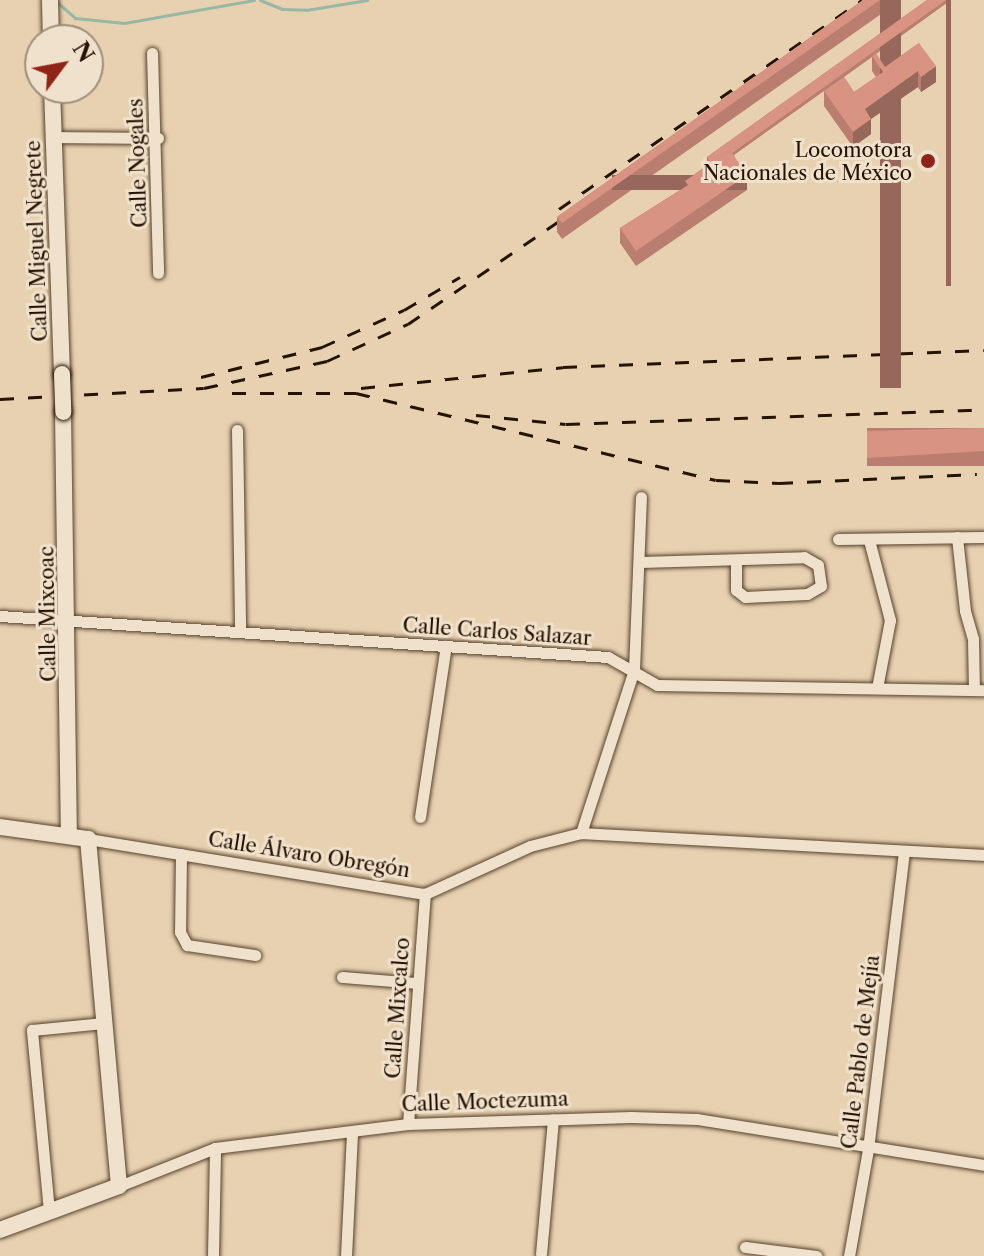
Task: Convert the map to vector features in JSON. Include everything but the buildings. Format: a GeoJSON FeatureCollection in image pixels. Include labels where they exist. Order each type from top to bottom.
{"type":"FeatureCollection","features":[{"type":"Feature","properties":{"kind":"street"},"geometry":{"type":"LineString","coordinates":[[50,0],[51,24]]}},
{"type":"Feature","properties":{"kind":"street","name":"Calle Nogales"},"geometry":{"type":"LineString","coordinates":[[152,53],[158,138],[158,273]]}},
{"type":"Feature","properties":{"kind":"street","name":"Calle Miguel Negrete"},"geometry":{"type":"LineString","coordinates":[[52,104],[63,393]]}},
{"type":"Feature","properties":{"kind":"street"},"geometry":{"type":"LineString","coordinates":[[52,137],[158,138]]}},
{"type":"Feature","properties":{"kind":"street","name":"Calle Mixcoac"},"geometry":{"type":"LineString","coordinates":[[63,393],[69,618],[69,834]]}},
{"type":"Feature","properties":{"kind":"street"},"geometry":{"type":"LineString","coordinates":[[237,430],[240,631]]}},
{"type":"Feature","properties":{"kind":"street"},"geometry":{"type":"LineString","coordinates":[[581,833],[634,670],[641,497]]}},
{"type":"Feature","properties":{"kind":"street"},"geometry":{"type":"LineString","coordinates":[[957,537],[965,611],[973,639],[979,690]]}},
{"type":"Feature","properties":{"kind":"street"},"geometry":{"type":"LineString","coordinates":[[838,539],[984,537]]}},
{"type":"Feature","properties":{"kind":"street"},"geometry":{"type":"LineString","coordinates":[[869,540],[890,620],[877,688]]}},
{"type":"Feature","properties":{"kind":"street"},"geometry":{"type":"LineString","coordinates":[[640,562],[804,557],[821,572],[821,586],[807,594],[745,597],[736,590],[736,561]]}},
{"type":"Feature","properties":{"kind":"street","name":"Calle Carlos Salazar"},"geometry":{"type":"LineString","coordinates":[[0,616],[69,618],[608,657],[657,685],[979,690]]}},
{"type":"Feature","properties":{"kind":"street"},"geometry":{"type":"LineString","coordinates":[[420,817],[446,646]]}},
{"type":"Feature","properties":{"kind":"street","name":"Calle Álvaro Obregón"},"geometry":{"type":"LineString","coordinates":[[0,827],[69,834],[425,894],[530,846],[581,833],[984,855]]}},
{"type":"Feature","properties":{"kind":"street"},"geometry":{"type":"LineString","coordinates":[[88,839],[119,1186]]}},
{"type":"Feature","properties":{"kind":"street","name":"Calle Pablo de Mejía"},"geometry":{"type":"LineString","coordinates":[[849,1256],[868,1149],[904,852]]}},
{"type":"Feature","properties":{"kind":"street"},"geometry":{"type":"LineString","coordinates":[[181,854],[180,932],[187,945],[255,955]]}},
{"type":"Feature","properties":{"kind":"street","name":"Calle Mixcalco"},"geometry":{"type":"LineString","coordinates":[[408,1124],[416,983],[425,894]]}},
{"type":"Feature","properties":{"kind":"street"},"geometry":{"type":"LineString","coordinates":[[342,977],[416,983]]}},
{"type":"Feature","properties":{"kind":"street"},"geometry":{"type":"LineString","coordinates":[[49,1211],[32,1030],[104,1023]]}},
{"type":"Feature","properties":{"kind":"street","name":"Calle Moctezuma"},"geometry":{"type":"LineString","coordinates":[[0,1230],[215,1148],[408,1124],[697,1119],[868,1149],[984,1165]]}},
{"type":"Feature","properties":{"kind":"street"},"geometry":{"type":"LineString","coordinates":[[541,1254],[553,1120]]}},
{"type":"Feature","properties":{"kind":"street"},"geometry":{"type":"LineString","coordinates":[[346,1256],[352,1132]]}},
{"type":"Feature","properties":{"kind":"street"},"geometry":{"type":"LineString","coordinates":[[213,1256],[215,1148]]}},
{"type":"Feature","properties":{"kind":"street"},"geometry":{"type":"LineString","coordinates":[[745,1247],[816,1256]]}},
{"type":"Feature","properties":{"kind":"waterway"},"geometry":{"type":"LineString","coordinates":[[58,3],[75,18],[124,23],[254,0]]}},
{"type":"Feature","properties":{"kind":"waterway"},"geometry":{"type":"LineString","coordinates":[[260,0],[282,9],[306,10],[367,0]]}},
{"type":"Feature","properties":{"kind":"railway"},"geometry":{"type":"LineString","coordinates":[[559,209],[862,0]]}},
{"type":"Feature","properties":{"kind":"railway"},"geometry":{"type":"LineString","coordinates":[[0,399],[204,388],[327,361],[408,324],[575,210]]}},
{"type":"Feature","properties":{"kind":"railway"},"geometry":{"type":"LineString","coordinates":[[201,377],[322,347],[404,310],[460,277]]}},
{"type":"Feature","properties":{"kind":"railway"},"geometry":{"type":"LineString","coordinates":[[361,388],[563,367],[984,350]]}},
{"type":"Feature","properties":{"kind":"railway"},"geometry":{"type":"LineString","coordinates":[[232,393],[356,393],[716,480],[779,483],[977,474]]}},
{"type":"Feature","properties":{"kind":"railway"},"geometry":{"type":"LineString","coordinates":[[476,415],[566,424],[976,410]]}},
{"type":"Feature","properties":{"kind":"place","name":"Locomotora Nacionales de México"},"geometry":{"type":"Point","coordinates":[928,161]}}]}
